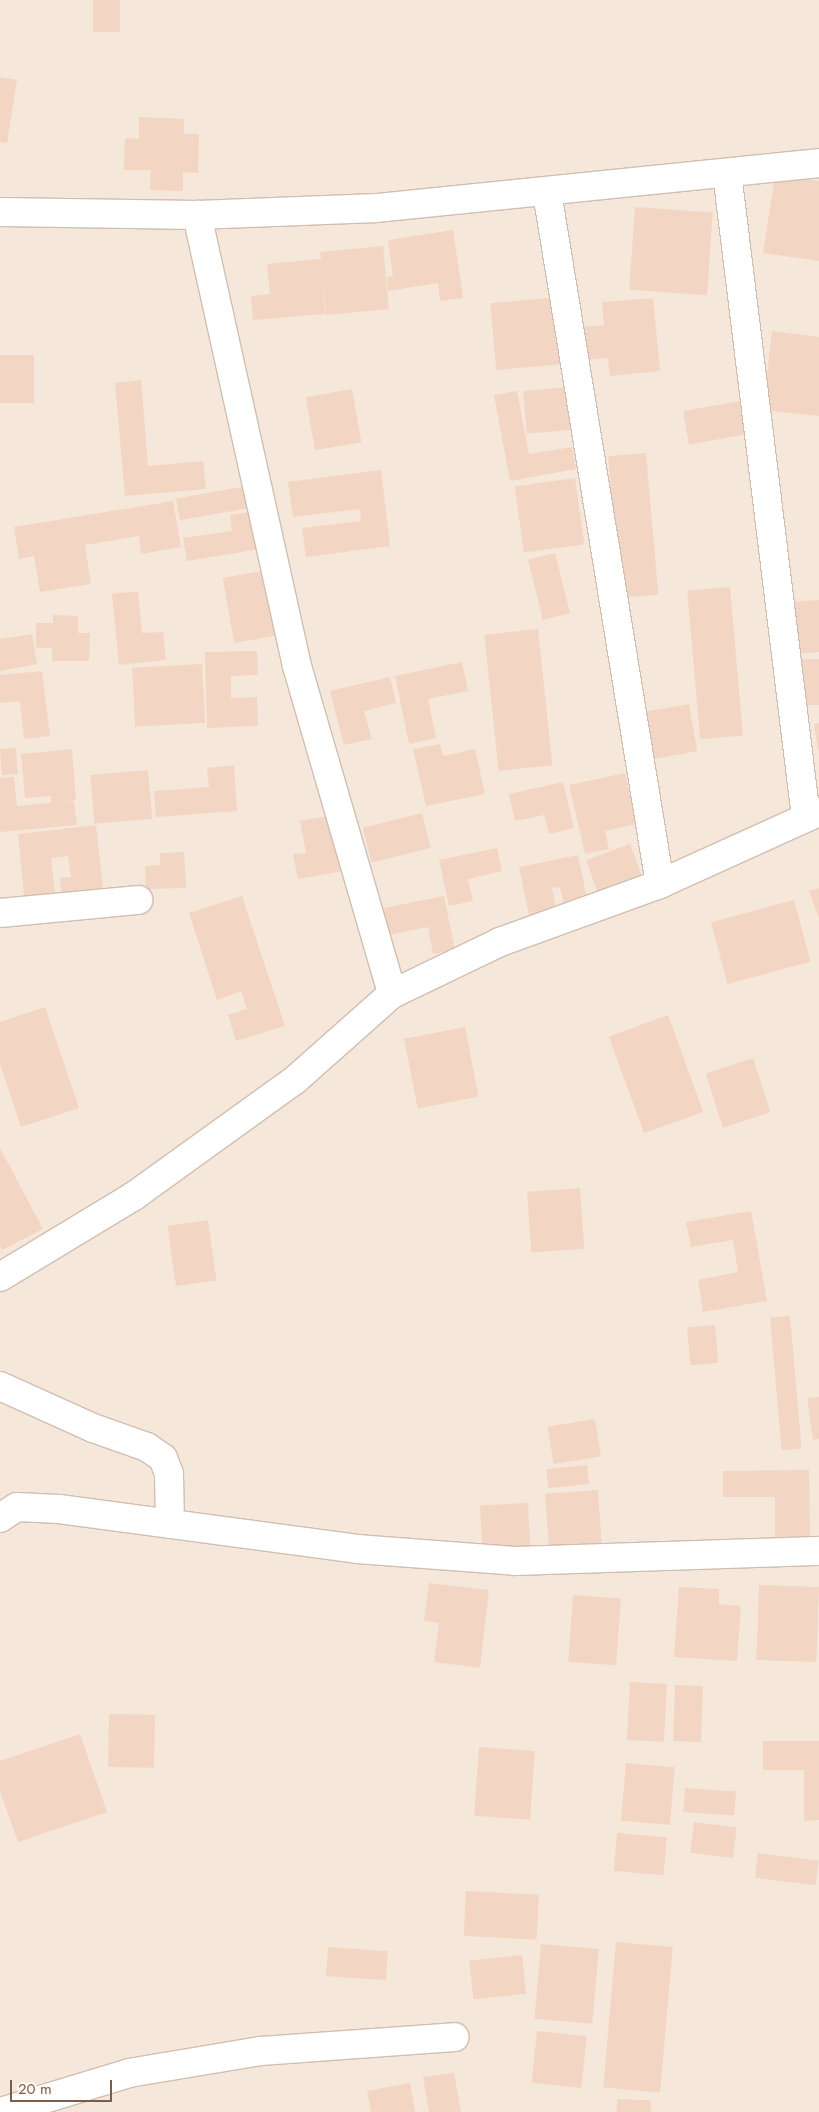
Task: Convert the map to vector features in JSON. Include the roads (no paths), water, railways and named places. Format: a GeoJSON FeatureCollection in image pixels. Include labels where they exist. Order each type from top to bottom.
{"type":"FeatureCollection","features":[{"type":"Feature","properties":{"kind":"street"},"geometry":{"type":"LineString","coordinates":[[0,212],[196,215],[377,208],[819,163]]}},
{"type":"Feature","properties":{"kind":"street"},"geometry":{"type":"LineString","coordinates":[[0,1277],[134,1196],[295,1080],[392,994],[500,942],[660,884],[812,815],[727,173]]}},
{"type":"Feature","properties":{"kind":"street"},"geometry":{"type":"LineString","coordinates":[[548,192],[660,884]]}},
{"type":"Feature","properties":{"kind":"street"},"geometry":{"type":"LineString","coordinates":[[196,215],[297,666],[392,994]]}},
{"type":"Feature","properties":{"kind":"street"},"geometry":{"type":"LineString","coordinates":[[0,913],[138,900]]}},
{"type":"Feature","properties":{"kind":"street"},"geometry":{"type":"LineString","coordinates":[[0,1386],[93,1428],[146,1447],[163,1458],[169,1474],[170,1524]]}},
{"type":"Feature","properties":{"kind":"street"},"geometry":{"type":"LineString","coordinates":[[6,1508],[59,1510],[357,1549],[515,1561],[819,1550]]}},
{"type":"Feature","properties":{"kind":"street"},"geometry":{"type":"LineString","coordinates":[[1,2112],[130,2073],[261,2051],[454,2037]]}}]}
